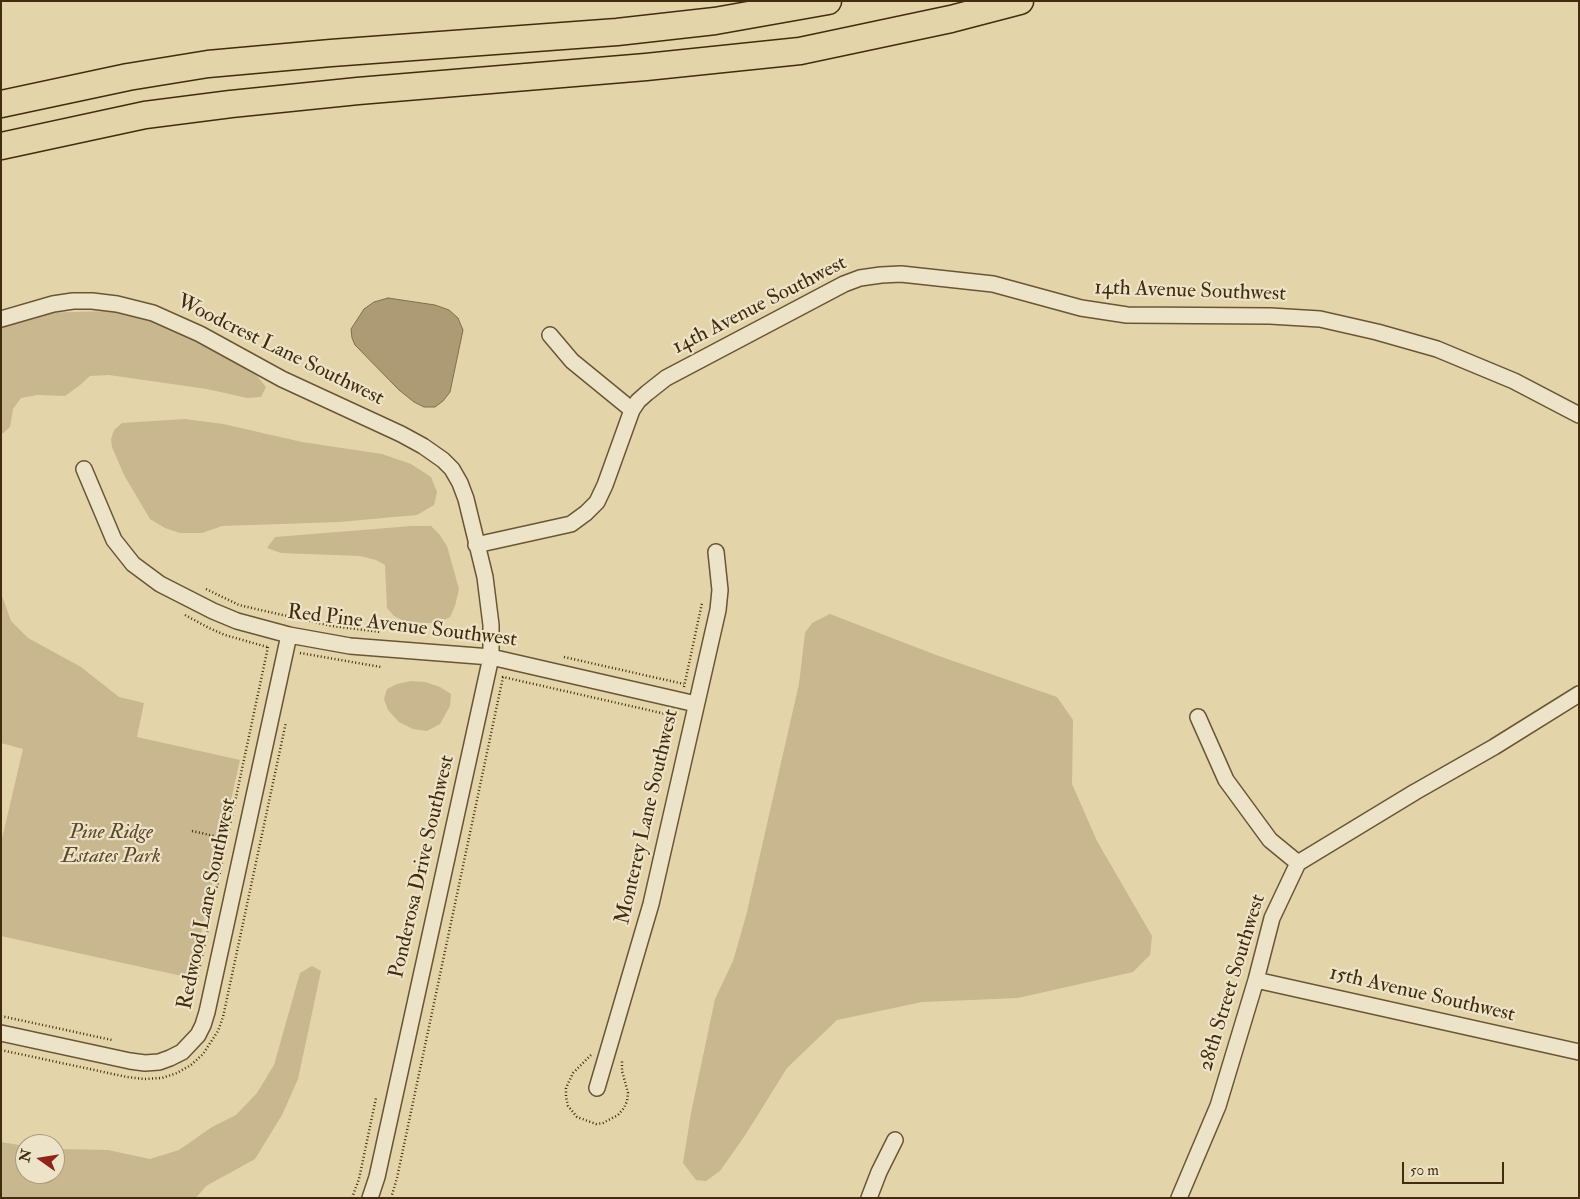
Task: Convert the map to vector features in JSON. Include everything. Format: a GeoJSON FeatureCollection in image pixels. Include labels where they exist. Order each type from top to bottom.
{"type":"FeatureCollection","features":[{"type":"Feature","properties":{"kind":"highway"},"geometry":{"type":"LineString","coordinates":[[1,104],[92,84],[208,64],[617,32],[715,21],[828,1]]}},
{"type":"Feature","properties":{"kind":"highway"},"geometry":{"type":"LineString","coordinates":[[1,146],[145,115],[231,104],[358,91],[646,67],[800,51],[951,19],[1020,1]]}},
{"type":"Feature","properties":{"kind":"street","name":"14th Avenue Southwest"},"geometry":{"type":"LineString","coordinates":[[476,545],[571,524],[597,502],[632,410],[638,401],[666,378],[844,284],[860,278],[901,274],[993,284],[1081,308],[1127,315],[1270,316],[1320,319],[1438,349],[1514,381],[1579,415]]}},
{"type":"Feature","properties":{"kind":"street","name":"Woodcrest Lane Southwest"},"geometry":{"type":"LineString","coordinates":[[1,319],[53,304],[92,301],[117,304],[153,313],[200,334],[282,380],[402,434],[424,446],[443,460],[460,484],[466,499],[476,545]]}},
{"type":"Feature","properties":{"kind":"street"},"geometry":{"type":"LineString","coordinates":[[550,334],[572,362],[632,410]]}},
{"type":"Feature","properties":{"kind":"street","name":"Red Pine Avenue Southwest"},"geometry":{"type":"LineString","coordinates":[[84,469],[114,540],[132,564],[160,584],[213,611],[250,626],[350,646],[491,657],[696,704]]}},
{"type":"Feature","properties":{"kind":"street","name":"Ponderosa Drive Southwest"},"geometry":{"type":"LineString","coordinates":[[370,1198],[377,1177],[491,657],[492,624],[485,577],[476,545]]}},
{"type":"Feature","properties":{"kind":"street","name":"Monterey Lane Southwest"},"geometry":{"type":"LineString","coordinates":[[597,1088],[651,904],[718,610],[720,590],[716,552]]}},
{"type":"Feature","properties":{"kind":"street","name":"Redwood Lane Southwest"},"geometry":{"type":"LineString","coordinates":[[1,1033],[145,1063],[159,1062],[182,1052],[198,1035],[207,1012],[289,635]]}},
{"type":"Feature","properties":{"kind":"street"},"geometry":{"type":"LineString","coordinates":[[1198,717],[1226,780],[1270,840],[1298,863],[1415,792],[1494,747],[1579,694]]}},
{"type":"Feature","properties":{"kind":"street","name":"28th Street Southwest"},"geometry":{"type":"LineString","coordinates":[[1179,1198],[1218,1106],[1256,980],[1272,918],[1298,863]]}},
{"type":"Feature","properties":{"kind":"street","name":"15th Avenue Southwest"},"geometry":{"type":"LineString","coordinates":[[1256,980],[1579,1052]]}},
{"type":"Feature","properties":{"kind":"street"},"geometry":{"type":"LineString","coordinates":[[870,1198],[879,1172],[895,1140]]}},
{"type":"Feature","properties":{"kind":"path"},"geometry":{"type":"LineString","coordinates":[[206,589],[239,605],[332,626],[381,632]]}},
{"type":"Feature","properties":{"kind":"path"},"geometry":{"type":"LineString","coordinates":[[564,657],[684,684],[702,603]]}},
{"type":"Feature","properties":{"kind":"path"},"geometry":{"type":"LineString","coordinates":[[185,615],[225,635],[268,647],[197,980]]}},
{"type":"Feature","properties":{"kind":"path"},"geometry":{"type":"LineString","coordinates":[[301,653],[381,666]]}},
{"type":"Feature","properties":{"kind":"path"},"geometry":{"type":"LineString","coordinates":[[391,1198],[399,1168],[503,677],[679,717]]}},
{"type":"Feature","properties":{"kind":"path"},"geometry":{"type":"LineString","coordinates":[[1,1050],[127,1078],[144,1079],[162,1078],[177,1073],[191,1065],[203,1054],[218,1031],[223,1017],[286,721]]}},
{"type":"Feature","properties":{"kind":"path"},"geometry":{"type":"LineString","coordinates":[[192,831],[227,839]]}},
{"type":"Feature","properties":{"kind":"path"},"geometry":{"type":"LineString","coordinates":[[1,1016],[112,1040]]}},
{"type":"Feature","properties":{"kind":"path"},"geometry":{"type":"LineString","coordinates":[[590,1123],[577,1117],[568,1106],[566,1088],[573,1073],[592,1054]]}},
{"type":"Feature","properties":{"kind":"path"},"geometry":{"type":"LineString","coordinates":[[352,1198],[359,1179],[376,1098]]}},
{"type":"Feature","properties":{"kind":"green space"},"geometry":{"type":"Polygon","coordinates":[[[109,311],[150,321],[210,347],[257,376],[266,387],[261,397],[247,398],[207,389],[109,375],[90,376],[65,396],[37,395],[21,398],[13,409],[10,427],[1,435],[1,314],[109,311]]]}},
{"type":"Feature","properties":{"kind":"green space"},"geometry":{"type":"Polygon","coordinates":[[[185,419],[223,424],[302,442],[382,454],[411,464],[431,477],[437,492],[434,505],[417,515],[339,522],[222,526],[202,533],[180,533],[165,528],[150,519],[124,475],[112,447],[111,439],[114,430],[122,423],[185,419]]]}},
{"type":"Feature","properties":{"kind":"green space"},"geometry":{"type":"Polygon","coordinates":[[[431,526],[439,534],[447,546],[459,589],[450,617],[438,623],[408,623],[394,616],[387,608],[385,565],[376,560],[360,556],[281,553],[267,548],[275,537],[431,526]]]}},
{"type":"Feature","properties":{"kind":"green space","name":"Pine Ridge Estates Park"},"geometry":{"type":"Polygon","coordinates":[[[1,593],[11,621],[28,638],[81,667],[119,697],[144,703],[137,737],[240,760],[191,978],[1,936],[1,843],[23,749],[1,743],[1,593]]]}},
{"type":"Feature","properties":{"kind":"green space"},"geometry":{"type":"Polygon","coordinates":[[[830,614],[936,655],[1057,697],[1073,720],[1072,784],[1097,841],[1152,936],[1150,955],[1133,972],[1018,998],[922,1002],[837,1020],[787,1068],[746,1134],[720,1171],[706,1181],[696,1180],[683,1163],[691,1113],[715,999],[733,961],[746,916],[799,684],[805,633],[812,623],[830,614]]]}},
{"type":"Feature","properties":{"kind":"green space"},"geometry":{"type":"Polygon","coordinates":[[[411,681],[425,682],[440,687],[451,694],[450,706],[440,724],[427,731],[413,729],[399,722],[388,710],[384,699],[387,689],[397,684],[411,681]]]}},
{"type":"Feature","properties":{"kind":"green space"},"geometry":{"type":"Polygon","coordinates":[[[312,966],[321,971],[298,1079],[282,1115],[255,1159],[206,1186],[196,1198],[1,1198],[1,1142],[15,1144],[15,1184],[65,1184],[65,1149],[108,1150],[150,1159],[179,1150],[212,1127],[236,1115],[257,1093],[274,1065],[300,973],[312,966]]]}},
{"type":"Feature","properties":{"kind":"shaded area"},"geometry":{"type":"Polygon","coordinates":[[[388,298],[435,305],[449,310],[458,318],[463,330],[450,392],[435,407],[424,407],[414,402],[399,390],[355,345],[351,329],[364,309],[374,302],[388,298]]]}}]}
